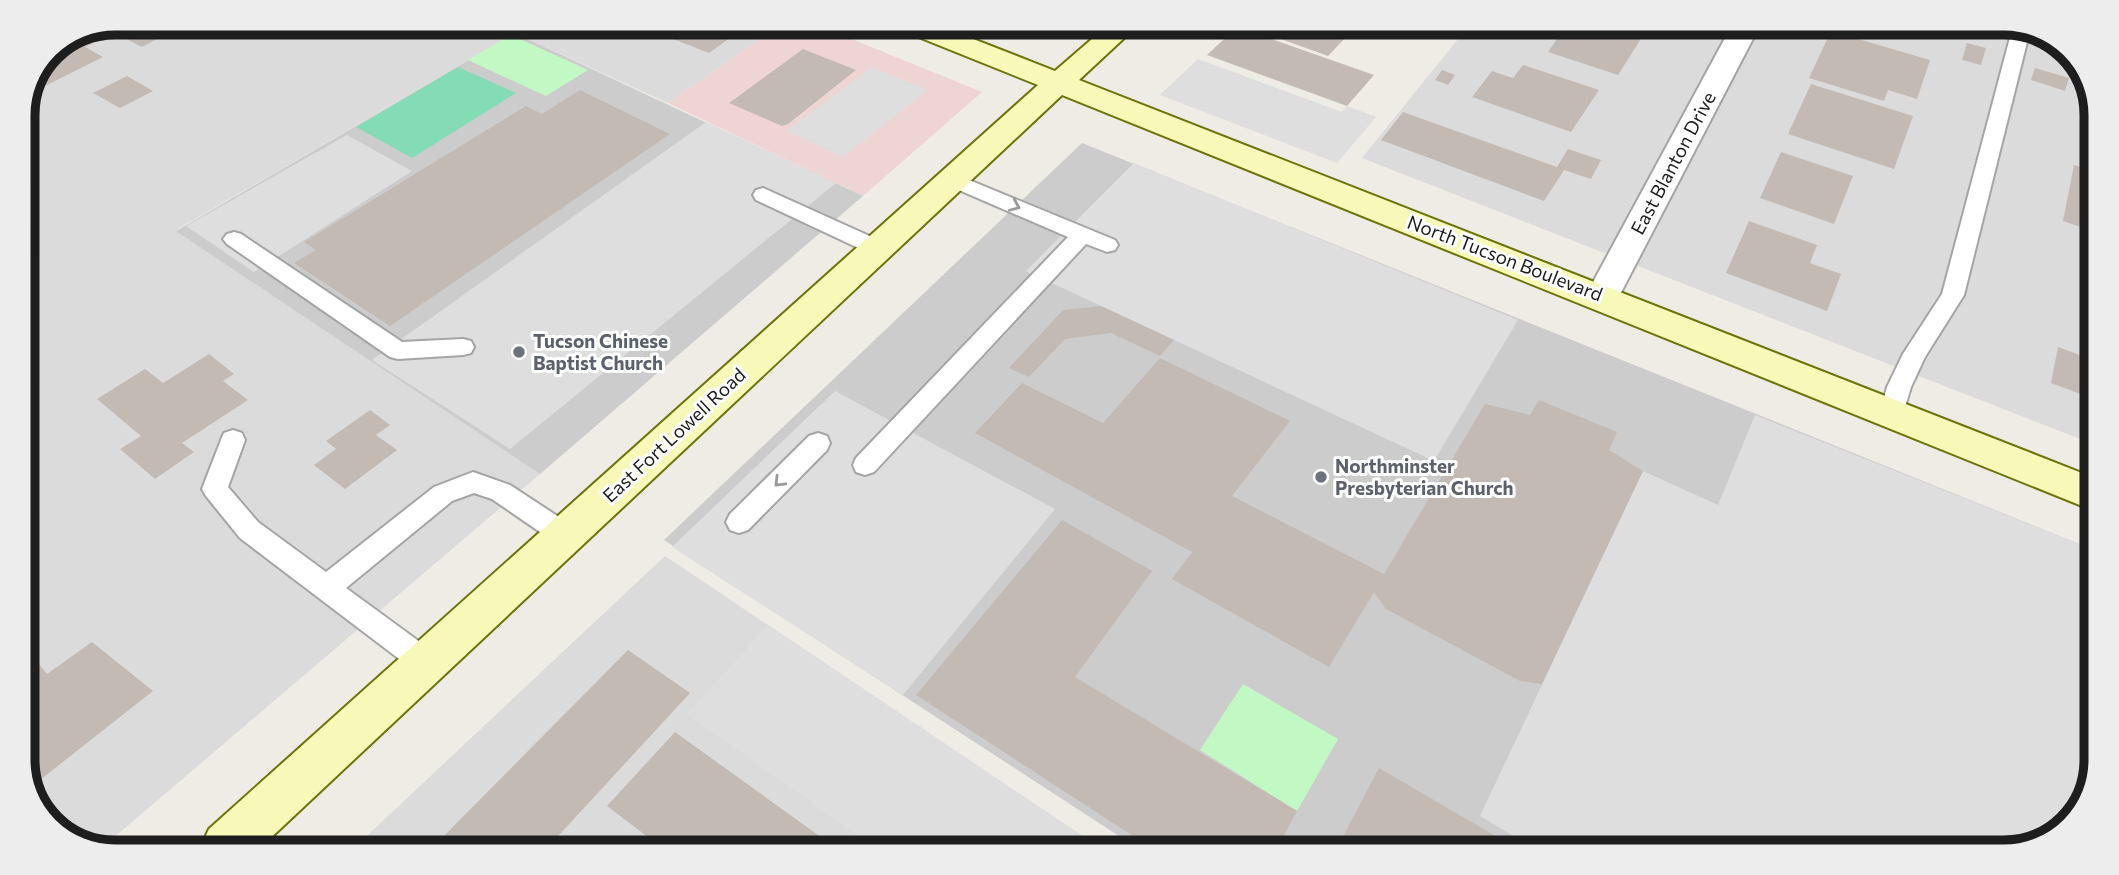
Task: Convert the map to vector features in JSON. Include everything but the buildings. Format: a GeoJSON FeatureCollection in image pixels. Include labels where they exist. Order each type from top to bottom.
{"type":"FeatureCollection","features":[{"type":"Feature","properties":{"kind":"main road","name":"North Tucson Boulevard"},"geometry":{"type":"LineString","coordinates":[[939,35],[2084,491]]}},
{"type":"Feature","properties":{"kind":"main road","name":"East Fort Lowell Road"},"geometry":{"type":"LineString","coordinates":[[232,840],[952,179],[1114,35]]}},
{"type":"Feature","properties":{"kind":"street","name":"East Blanton Drive"},"geometry":{"type":"LineString","coordinates":[[1602,297],[1741,35]]}},
{"type":"Feature","properties":{"kind":"lane"},"geometry":{"type":"LineString","coordinates":[[1892,413],[1899,387],[1914,354],[1953,295],[2019,37]]}},
{"type":"Feature","properties":{"kind":"lane"},"geometry":{"type":"LineString","coordinates":[[952,179],[1107,245]]}},
{"type":"Feature","properties":{"kind":"lane"},"geometry":{"type":"LineString","coordinates":[[763,195],[877,248]]}},
{"type":"Feature","properties":{"kind":"lane"},"geometry":{"type":"LineString","coordinates":[[865,465],[1082,235]]}},
{"type":"Feature","properties":{"kind":"lane"},"geometry":{"type":"LineString","coordinates":[[234,239],[398,351],[463,347]]}},
{"type":"Feature","properties":{"kind":"lane"},"geometry":{"type":"LineString","coordinates":[[233,440],[215,489],[249,530],[425,662]]}},
{"type":"Feature","properties":{"kind":"lane"},"geometry":{"type":"LineString","coordinates":[[739,522],[818,443]]}},
{"type":"Feature","properties":{"kind":"lane"},"geometry":{"type":"LineString","coordinates":[[325,589],[443,494],[473,482],[501,492],[565,535]]}},
{"type":"Feature","properties":{"kind":"shaded area"},"geometry":{"type":"Polygon","coordinates":[[[116,35],[512,35],[176,230],[540,474],[112,839],[85,834],[62,820],[43,795],[35,765],[35,110],[41,85],[59,59],[85,41],[116,35]]]}},
{"type":"Feature","properties":{"kind":"shaded area","name":"Tucson Chinese Baptist Church"},"geometry":{"type":"Polygon","coordinates":[[[512,35],[519,35],[863,196],[540,474],[176,231],[512,35]]]}},
{"type":"Feature","properties":{"kind":"shaded area"},"geometry":{"type":"Polygon","coordinates":[[[519,35],[766,35],[668,103],[519,35]]]}},
{"type":"Feature","properties":{"kind":"shaded area"},"geometry":{"type":"Polygon","coordinates":[[[766,35],[842,35],[982,92],[863,196],[668,103],[766,35]]]}},
{"type":"Feature","properties":{"kind":"shaded area"},"geometry":{"type":"Polygon","coordinates":[[[1461,35],[2004,35],[2034,41],[2053,52],[2067,66],[2080,90],[2084,110],[2084,440],[1362,158],[1461,35]]]}},
{"type":"Feature","properties":{"kind":"shaded area"},"geometry":{"type":"Polygon","coordinates":[[[1198,59],[1342,112],[1347,106],[1376,117],[1337,163],[1160,95],[1198,59]]]}},
{"type":"Feature","properties":{"kind":"shaded area"},"geometry":{"type":"Polygon","coordinates":[[[872,67],[928,90],[843,157],[786,131],[872,67]]]}},
{"type":"Feature","properties":{"kind":"shaded area"},"geometry":{"type":"Polygon","coordinates":[[[706,122],[836,183],[510,449],[372,360],[706,122]]]}},
{"type":"Feature","properties":{"kind":"shaded area"},"geometry":{"type":"Polygon","coordinates":[[[347,135],[412,171],[254,272],[186,226],[347,135]]]}},
{"type":"Feature","properties":{"kind":"shaded area","name":"Northminster Presbyterian Church"},"geometry":{"type":"Polygon","coordinates":[[[1082,143],[2084,546],[2082,775],[2073,800],[2057,820],[2034,834],[2004,840],[1125,840],[664,540],[1082,143]]]}},
{"type":"Feature","properties":{"kind":"shaded area"},"geometry":{"type":"Polygon","coordinates":[[[1134,163],[1518,320],[1434,461],[1026,271],[1134,163]]]}},
{"type":"Feature","properties":{"kind":"shaded area"},"geometry":{"type":"Polygon","coordinates":[[[835,391],[1055,509],[903,695],[672,547],[835,391]]]}},
{"type":"Feature","properties":{"kind":"shaded area"},"geometry":{"type":"Polygon","coordinates":[[[1755,415],[2084,546],[2084,760],[2078,790],[2064,813],[2034,834],[2004,840],[1520,840],[1480,816],[1643,471],[1718,505],[1755,415]]]}},
{"type":"Feature","properties":{"kind":"shaded area"},"geometry":{"type":"Polygon","coordinates":[[[665,556],[1089,840],[362,840],[665,556]]]}},
{"type":"Feature","properties":{"kind":"shaded area"},"geometry":{"type":"Polygon","coordinates":[[[768,625],[1089,840],[865,840],[687,714],[768,625]]]}},
{"type":"Feature","properties":{"kind":"green space"},"geometry":{"type":"Polygon","coordinates":[[[511,35],[588,70],[546,96],[468,60],[511,35]]]}},
{"type":"Feature","properties":{"kind":"green space"},"geometry":{"type":"Polygon","coordinates":[[[458,67],[516,93],[412,158],[356,127],[458,67]]]}},
{"type":"Feature","properties":{"kind":"green space"},"geometry":{"type":"Polygon","coordinates":[[[1243,684],[1338,739],[1297,811],[1200,750],[1243,684]]]}},
{"type":"Feature","properties":{"kind":"place","name":"Tucson Chinese Baptist Church"},"geometry":{"type":"Point","coordinates":[519,352]}},
{"type":"Feature","properties":{"kind":"place","name":"Northminster Presbyterian Church"},"geometry":{"type":"Point","coordinates":[1321,477]}}]}
